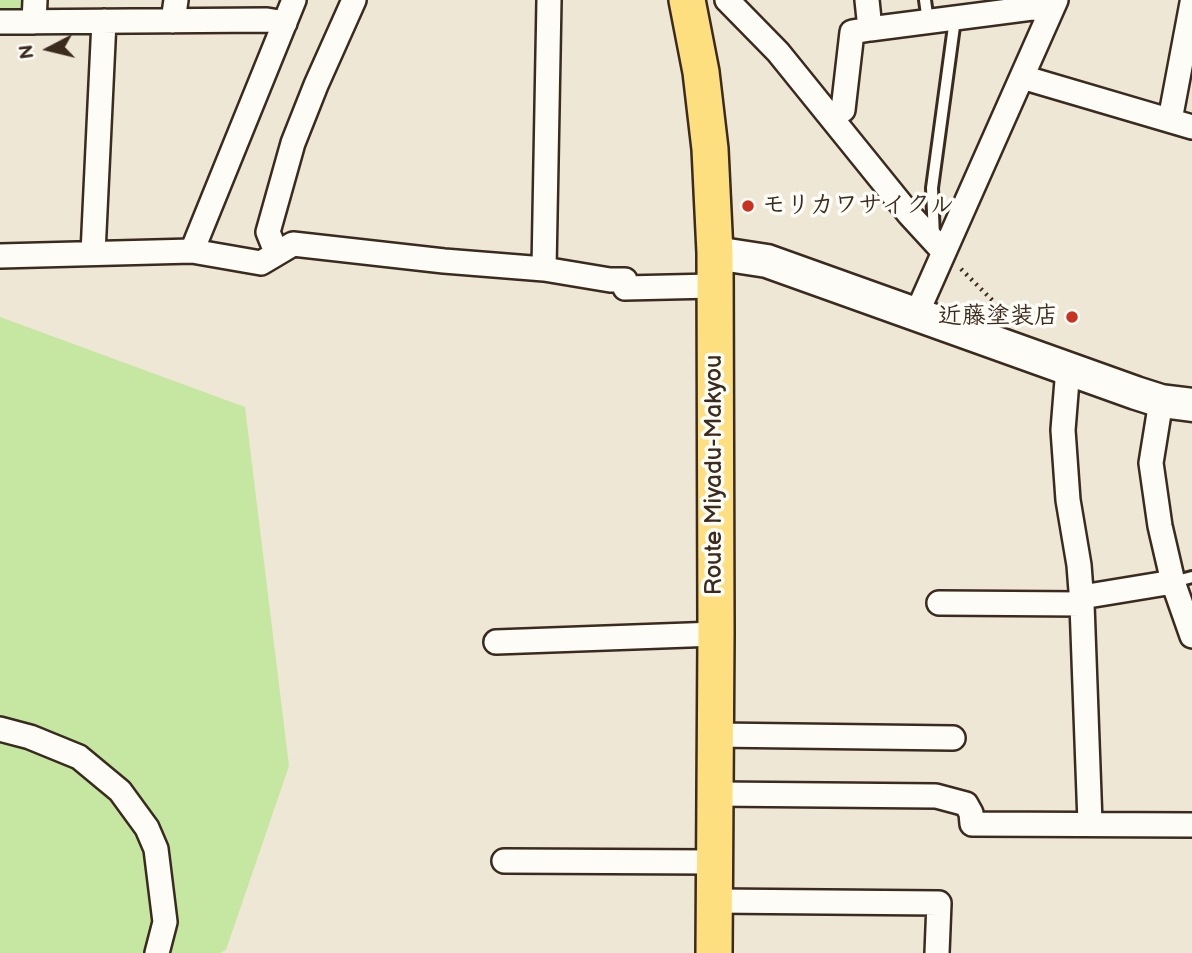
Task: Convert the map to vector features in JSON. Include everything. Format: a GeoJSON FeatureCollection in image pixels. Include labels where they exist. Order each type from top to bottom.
{"type":"FeatureCollection","features":[{"type":"Feature","properties":{"kind":"main road","name":"Route Miyadu-Makyou"},"geometry":{"type":"LineString","coordinates":[[687,0],[701,72],[710,149],[714,269],[714,953]]}},
{"type":"Feature","properties":{"kind":"main road"},"geometry":{"type":"LineString","coordinates":[[714,269],[766,261],[1161,401],[1192,405]]}},
{"type":"Feature","properties":{"kind":"street"},"geometry":{"type":"LineString","coordinates":[[192,251],[294,0]]}},
{"type":"Feature","properties":{"kind":"street"},"geometry":{"type":"LineString","coordinates":[[276,252],[268,232],[293,143],[354,0]]}},
{"type":"Feature","properties":{"kind":"street"},"geometry":{"type":"LineString","coordinates":[[544,269],[549,0]]}},
{"type":"Feature","properties":{"kind":"street"},"geometry":{"type":"LineString","coordinates":[[727,0],[778,52],[909,214],[939,246]]}},
{"type":"Feature","properties":{"kind":"street"},"geometry":{"type":"LineString","coordinates":[[867,0],[870,29]]}},
{"type":"Feature","properties":{"kind":"street"},"geometry":{"type":"LineString","coordinates":[[843,110],[852,32],[926,11],[955,19],[977,8],[1043,4],[1022,77],[939,246],[917,313]]}},
{"type":"Feature","properties":{"kind":"street"},"geometry":{"type":"LineString","coordinates":[[0,22],[35,11],[104,21],[174,10],[285,23]]}},
{"type":"Feature","properties":{"kind":"street"},"geometry":{"type":"LineString","coordinates":[[1022,77],[1181,123],[1191,12]]}},
{"type":"Feature","properties":{"kind":"street"},"geometry":{"type":"LineString","coordinates":[[93,253],[104,21]]}},
{"type":"Feature","properties":{"kind":"street"},"geometry":{"type":"LineString","coordinates":[[0,256],[192,251],[261,263],[293,244],[544,269],[625,280],[625,288],[714,269]]}},
{"type":"Feature","properties":{"kind":"street"},"geometry":{"type":"LineString","coordinates":[[1068,368],[1064,442],[1068,500],[1082,601],[1090,823]]}},
{"type":"Feature","properties":{"kind":"street"},"geometry":{"type":"LineString","coordinates":[[1161,401],[1151,463],[1160,526],[1183,579],[1192,636]]}},
{"type":"Feature","properties":{"kind":"street"},"geometry":{"type":"LineString","coordinates":[[939,603],[1082,601],[1183,579]]}},
{"type":"Feature","properties":{"kind":"street"},"geometry":{"type":"LineString","coordinates":[[496,642],[716,634]]}},
{"type":"Feature","properties":{"kind":"street"},"geometry":{"type":"LineString","coordinates":[[0,729],[30,737],[79,757],[120,791],[147,828],[156,849],[165,922],[157,953]]}},
{"type":"Feature","properties":{"kind":"street"},"geometry":{"type":"LineString","coordinates":[[715,735],[953,738]]}},
{"type":"Feature","properties":{"kind":"street"},"geometry":{"type":"LineString","coordinates":[[715,794],[936,796],[966,804],[971,813],[972,824],[1192,825]]}},
{"type":"Feature","properties":{"kind":"street"},"geometry":{"type":"LineString","coordinates":[[504,861],[714,862]]}},
{"type":"Feature","properties":{"kind":"street"},"geometry":{"type":"LineString","coordinates":[[715,901],[939,903],[937,953]]}},
{"type":"Feature","properties":{"kind":"lane"},"geometry":{"type":"LineString","coordinates":[[939,246],[932,188],[955,19]]}},
{"type":"Feature","properties":{"kind":"path"},"geometry":{"type":"LineString","coordinates":[[939,246],[1019,326]]}},
{"type":"Feature","properties":{"kind":"green space"},"geometry":{"type":"Polygon","coordinates":[[[0,0],[28,0],[28,10],[0,16],[0,0]]]}},
{"type":"Feature","properties":{"kind":"green space"},"geometry":{"type":"Polygon","coordinates":[[[0,317],[245,407],[289,766],[226,950],[220,953],[0,953],[0,317]]]}},
{"type":"Feature","properties":{"kind":"place","name":"モリカワサイクル"},"geometry":{"type":"Point","coordinates":[748,206]}},
{"type":"Feature","properties":{"kind":"place","name":"近藤塗装店"},"geometry":{"type":"Point","coordinates":[1072,317]}}]}
